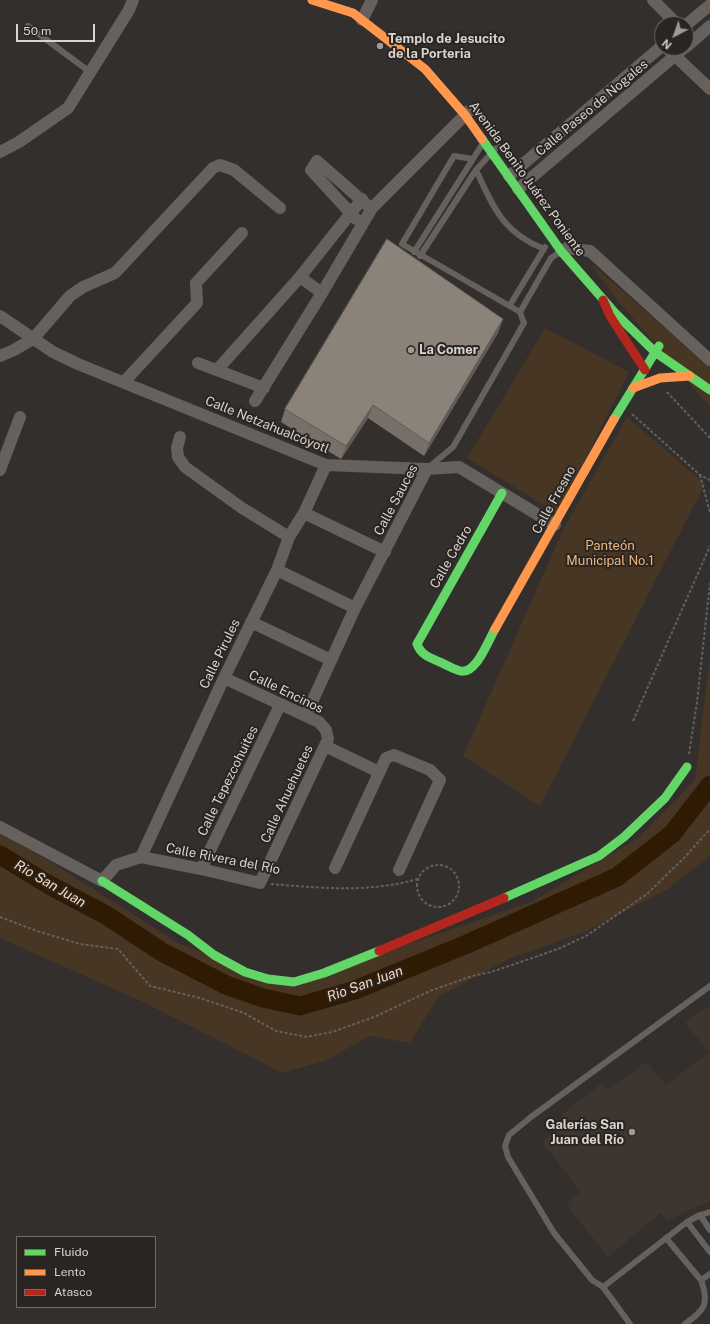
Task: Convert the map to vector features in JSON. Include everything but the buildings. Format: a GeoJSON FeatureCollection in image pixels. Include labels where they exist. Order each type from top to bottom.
{"type":"FeatureCollection","features":[{"type":"Feature","properties":{"kind":"street"},"geometry":{"type":"LineString","coordinates":[[0,152],[19,142],[68,108],[129,10],[133,0]]}},
{"type":"Feature","properties":{"kind":"street","name":"Avenida Benito Juárez Poniente"},"geometry":{"type":"LineString","coordinates":[[312,0],[364,16]]}},
{"type":"Feature","properties":{"kind":"street","name":"Avenida Benito Juárez Poniente"},"geometry":{"type":"LineString","coordinates":[[335,0],[364,16],[431,64],[495,149],[511,167],[550,237],[619,307],[657,349],[710,383]]}},
{"type":"Feature","properties":{"kind":"street"},"geometry":{"type":"LineString","coordinates":[[364,16],[372,0]]}},
{"type":"Feature","properties":{"kind":"street"},"geometry":{"type":"LineString","coordinates":[[653,0],[669,16]]}},
{"type":"Feature","properties":{"kind":"street"},"geometry":{"type":"LineString","coordinates":[[694,19],[709,9]]}},
{"type":"Feature","properties":{"kind":"street","name":"Calle Paseo de Nogales"},"geometry":{"type":"LineString","coordinates":[[694,39],[710,26]]}},
{"type":"Feature","properties":{"kind":"street","name":"Calle Paseo de Nogales"},"geometry":{"type":"LineString","coordinates":[[511,167],[654,52]]}},
{"type":"Feature","properties":{"kind":"street","name":"Calle Paseo de Nogales"},"geometry":{"type":"LineString","coordinates":[[522,186],[667,56]]}},
{"type":"Feature","properties":{"kind":"street"},"geometry":{"type":"LineString","coordinates":[[675,56],[710,89]]}},
{"type":"Feature","properties":{"kind":"street"},"geometry":{"type":"LineString","coordinates":[[255,402],[322,294],[372,208],[468,112]]}},
{"type":"Feature","properties":{"kind":"street","name":"Avenida Benito Juárez Poniente"},"geometry":{"type":"LineString","coordinates":[[495,149],[511,167]]}},
{"type":"Feature","properties":{"kind":"street"},"geometry":{"type":"LineString","coordinates":[[362,224],[311,170],[317,161],[372,208]]}},
{"type":"Feature","properties":{"kind":"street"},"geometry":{"type":"LineString","coordinates":[[0,356],[33,339],[70,296],[83,287],[115,273],[213,168],[220,165],[234,170],[280,208]]}},
{"type":"Feature","properties":{"kind":"street","name":"Avenida Benito Juárez Poniente"},"geometry":{"type":"LineString","coordinates":[[522,186],[564,250],[604,300],[657,349],[710,390]]}},
{"type":"Feature","properties":{"kind":"street"},"geometry":{"type":"LineString","coordinates":[[217,370],[300,277],[362,200]]}},
{"type":"Feature","properties":{"kind":"street"},"geometry":{"type":"LineString","coordinates":[[124,382],[196,303],[196,283],[242,233]]}},
{"type":"Feature","properties":{"kind":"street"},"geometry":{"type":"LineString","coordinates":[[564,250],[590,251],[710,360]]}},
{"type":"Feature","properties":{"kind":"street"},"geometry":{"type":"LineString","coordinates":[[300,277],[322,294]]}},
{"type":"Feature","properties":{"kind":"street"},"geometry":{"type":"LineString","coordinates":[[604,300],[610,316],[644,370]]}},
{"type":"Feature","properties":{"kind":"street","name":"Calle Netzahualcóyotl"},"geometry":{"type":"LineString","coordinates":[[0,316],[53,352],[78,364],[326,465],[427,469],[459,467],[555,525]]}},
{"type":"Feature","properties":{"kind":"street","name":"Calle Fresno"},"geometry":{"type":"LineString","coordinates":[[474,668],[622,405],[657,349]]}},
{"type":"Feature","properties":{"kind":"street"},"geometry":{"type":"LineString","coordinates":[[198,363],[264,388]]}},
{"type":"Feature","properties":{"kind":"street"},"geometry":{"type":"LineString","coordinates":[[632,388],[656,379],[677,375],[690,376]]}},
{"type":"Feature","properties":{"kind":"street"},"geometry":{"type":"LineString","coordinates":[[0,470],[20,418]]}},
{"type":"Feature","properties":{"kind":"street"},"geometry":{"type":"LineString","coordinates":[[180,437],[178,457],[185,467],[242,508],[289,537]]}},
{"type":"Feature","properties":{"kind":"street","name":"Calle Pirules"},"geometry":{"type":"LineString","coordinates":[[141,857],[224,678],[277,570],[289,537],[304,513],[326,465]]}},
{"type":"Feature","properties":{"kind":"street","name":"Calle Sauces"},"geometry":{"type":"LineString","coordinates":[[306,715],[355,608],[427,469]]}},
{"type":"Feature","properties":{"kind":"street","name":"Calle Cedro"},"geometry":{"type":"LineString","coordinates":[[474,668],[468,671],[460,672],[424,655],[418,650],[417,644],[421,634],[502,493]]}},
{"type":"Feature","properties":{"kind":"street"},"geometry":{"type":"LineString","coordinates":[[304,513],[385,552]]}},
{"type":"Feature","properties":{"kind":"street"},"geometry":{"type":"LineString","coordinates":[[277,570],[355,608]]}},
{"type":"Feature","properties":{"kind":"street"},"geometry":{"type":"LineString","coordinates":[[251,622],[331,660]]}},
{"type":"Feature","properties":{"kind":"street","name":"Calle Encinos"},"geometry":{"type":"LineString","coordinates":[[224,678],[319,722],[326,730],[327,742]]}},
{"type":"Feature","properties":{"kind":"street","name":"Calle Tepezcohuites"},"geometry":{"type":"LineString","coordinates":[[201,869],[280,705]]}},
{"type":"Feature","properties":{"kind":"street"},"geometry":{"type":"LineString","coordinates":[[327,742],[379,772]]}},
{"type":"Feature","properties":{"kind":"street","name":"Calle Ahuehuetes"},"geometry":{"type":"LineString","coordinates":[[260,884],[327,742]]}},
{"type":"Feature","properties":{"kind":"street"},"geometry":{"type":"LineString","coordinates":[[335,868],[386,758],[394,755],[430,770],[440,780],[399,870]]}},
{"type":"Feature","properties":{"kind":"street"},"geometry":{"type":"LineString","coordinates":[[0,827],[102,881],[188,935],[214,955],[245,972],[268,979],[294,982],[324,973],[431,930],[599,856],[624,838],[665,798],[687,767]]}},
{"type":"Feature","properties":{"kind":"street"},"geometry":{"type":"LineString","coordinates":[[102,881],[116,865],[141,857]]}},
{"type":"Feature","properties":{"kind":"street","name":"Calle Rivera del Río"},"geometry":{"type":"LineString","coordinates":[[141,857],[201,869],[260,884]]}},
{"type":"Feature","properties":{"kind":"lane"},"geometry":{"type":"LineString","coordinates":[[28,26],[90,72]]}},
{"type":"Feature","properties":{"kind":"lane"},"geometry":{"type":"LineString","coordinates":[[414,252],[487,138]]}},
{"type":"Feature","properties":{"kind":"lane"},"geometry":{"type":"LineString","coordinates":[[420,256],[476,170],[495,149]]}},
{"type":"Feature","properties":{"kind":"lane"},"geometry":{"type":"LineString","coordinates":[[473,159],[454,156],[402,244],[420,256],[510,305],[520,312]]}},
{"type":"Feature","properties":{"kind":"lane"},"geometry":{"type":"LineString","coordinates":[[476,170],[498,215],[513,232],[524,240],[544,249]]}},
{"type":"Feature","properties":{"kind":"lane"},"geometry":{"type":"LineString","coordinates":[[510,305],[550,237]]}},
{"type":"Feature","properties":{"kind":"lane","name":"Calle Sauces"},"geometry":{"type":"LineString","coordinates":[[427,469],[454,447],[524,323],[520,312],[551,258],[564,250]]}},
{"type":"Feature","properties":{"kind":"lane"},"geometry":{"type":"LineString","coordinates":[[630,1324],[603,1287],[592,1280],[554,1233],[508,1157],[505,1146],[510,1136],[551,1101],[710,986]]}},
{"type":"Feature","properties":{"kind":"lane"},"geometry":{"type":"LineString","coordinates":[[603,1287],[687,1222],[700,1215],[710,1212]]}},
{"type":"Feature","properties":{"kind":"lane"},"geometry":{"type":"LineString","coordinates":[[700,1215],[710,1230]]}},
{"type":"Feature","properties":{"kind":"lane"},"geometry":{"type":"LineString","coordinates":[[687,1222],[710,1252]]}},
{"type":"Feature","properties":{"kind":"lane"},"geometry":{"type":"LineString","coordinates":[[666,1238],[701,1280],[708,1293],[707,1303],[702,1311],[685,1324]]}},
{"type":"Feature","properties":{"kind":"lane"},"geometry":{"type":"LineString","coordinates":[[701,1280],[710,1274]]}},
{"type":"Feature","properties":{"kind":"path"},"geometry":{"type":"LineString","coordinates":[[656,379],[705,436],[710,438]]}},
{"type":"Feature","properties":{"kind":"path"},"geometry":{"type":"LineString","coordinates":[[622,405],[700,475],[710,480]]}},
{"type":"Feature","properties":{"kind":"path"},"geometry":{"type":"LineString","coordinates":[[700,475],[710,513]]}},
{"type":"Feature","properties":{"kind":"path"},"geometry":{"type":"LineString","coordinates":[[633,721],[710,546]]}},
{"type":"Feature","properties":{"kind":"path"},"geometry":{"type":"LineString","coordinates":[[687,767],[697,702],[710,583]]}},
{"type":"Feature","properties":{"kind":"path"},"geometry":{"type":"LineString","coordinates":[[433,865],[447,867],[457,877],[459,890],[452,902],[440,907],[433,907],[426,904],[418,893],[418,879],[421,873],[433,865]]}},
{"type":"Feature","properties":{"kind":"path","name":"Calle Rivera del Río"},"geometry":{"type":"LineString","coordinates":[[260,884],[328,889],[393,886],[418,879]]}},
{"type":"Feature","properties":{"kind":"shaded area","name":"Galerías San Juan del Río"},"geometry":{"type":"Polygon","coordinates":[[[710,1005],[710,1201],[667,1221],[661,1213],[608,1257],[566,1204],[581,1192],[542,1142],[566,1122],[561,1115],[602,1083],[608,1090],[646,1062],[666,1085],[709,1052],[685,1023],[710,1005]]]}},
{"type":"Feature","properties":{"kind":"green space"},"geometry":{"type":"Polygon","coordinates":[[[589,262],[710,367],[710,407],[618,301],[589,262]]]}},
{"type":"Feature","properties":{"kind":"green space"},"geometry":{"type":"Polygon","coordinates":[[[545,328],[629,372],[558,514],[467,458],[545,328]]]}},
{"type":"Feature","properties":{"kind":"green space","name":"Panteón Municipal No.1"},"geometry":{"type":"Polygon","coordinates":[[[627,417],[705,484],[540,806],[463,756],[563,530],[627,417]]]}},
{"type":"Feature","properties":{"kind":"green space"},"geometry":{"type":"Polygon","coordinates":[[[710,657],[710,856],[668,889],[587,931],[509,959],[438,997],[410,1043],[369,1036],[327,1060],[283,1073],[143,1002],[0,938],[0,834],[51,862],[180,944],[296,987],[395,949],[533,901],[638,838],[695,780],[710,657]]]}},
{"type":"Feature","properties":{"kind":"waterway","name":"Rio San Juan"},"geometry":{"type":"LineString","coordinates":[[0,855],[51,886],[106,915],[162,952],[226,985],[263,998],[300,1006],[355,990],[467,944],[617,877],[672,834],[710,785]]}},
{"type":"Feature","properties":{"kind":"traffic: fast"},"geometry":{"type":"LineString","coordinates":[[482,139],[561,251],[615,313],[655,352],[710,390]]}},
{"type":"Feature","properties":{"kind":"traffic: fast"},"geometry":{"type":"LineString","coordinates":[[614,419],[659,346]]}},
{"type":"Feature","properties":{"kind":"traffic: fast"},"geometry":{"type":"LineString","coordinates":[[495,629],[481,656],[476,663],[466,671],[457,670],[429,657],[421,651],[417,644],[502,493]]}},
{"type":"Feature","properties":{"kind":"traffic: fast"},"geometry":{"type":"LineString","coordinates":[[504,898],[599,856],[624,837],[665,798],[687,767]]}},
{"type":"Feature","properties":{"kind":"traffic: fast"},"geometry":{"type":"LineString","coordinates":[[102,881],[188,935],[214,955],[245,972],[268,979],[294,982],[324,973],[379,951]]}},
{"type":"Feature","properties":{"kind":"traffic: slow"},"geometry":{"type":"LineString","coordinates":[[312,0],[353,13],[425,69],[465,115],[482,139]]}},
{"type":"Feature","properties":{"kind":"traffic: slow"},"geometry":{"type":"LineString","coordinates":[[633,388],[660,378],[690,376]]}},
{"type":"Feature","properties":{"kind":"traffic: slow"},"geometry":{"type":"LineString","coordinates":[[495,629],[614,419]]}},
{"type":"Feature","properties":{"kind":"traffic: jam"},"geometry":{"type":"LineString","coordinates":[[603,300],[610,316],[645,370]]}},
{"type":"Feature","properties":{"kind":"traffic: jam"},"geometry":{"type":"LineString","coordinates":[[379,951],[504,898]]}},
{"type":"Feature","properties":{"kind":"place","name":"Templo de Jesucito de la Porteria"},"geometry":{"type":"Point","coordinates":[380,46]}},
{"type":"Feature","properties":{"kind":"place","name":"La Comer"},"geometry":{"type":"Point","coordinates":[411,350]}},
{"type":"Feature","properties":{"kind":"place","name":"Galerías San Juan del Río"},"geometry":{"type":"Point","coordinates":[632,1132]}}]}
